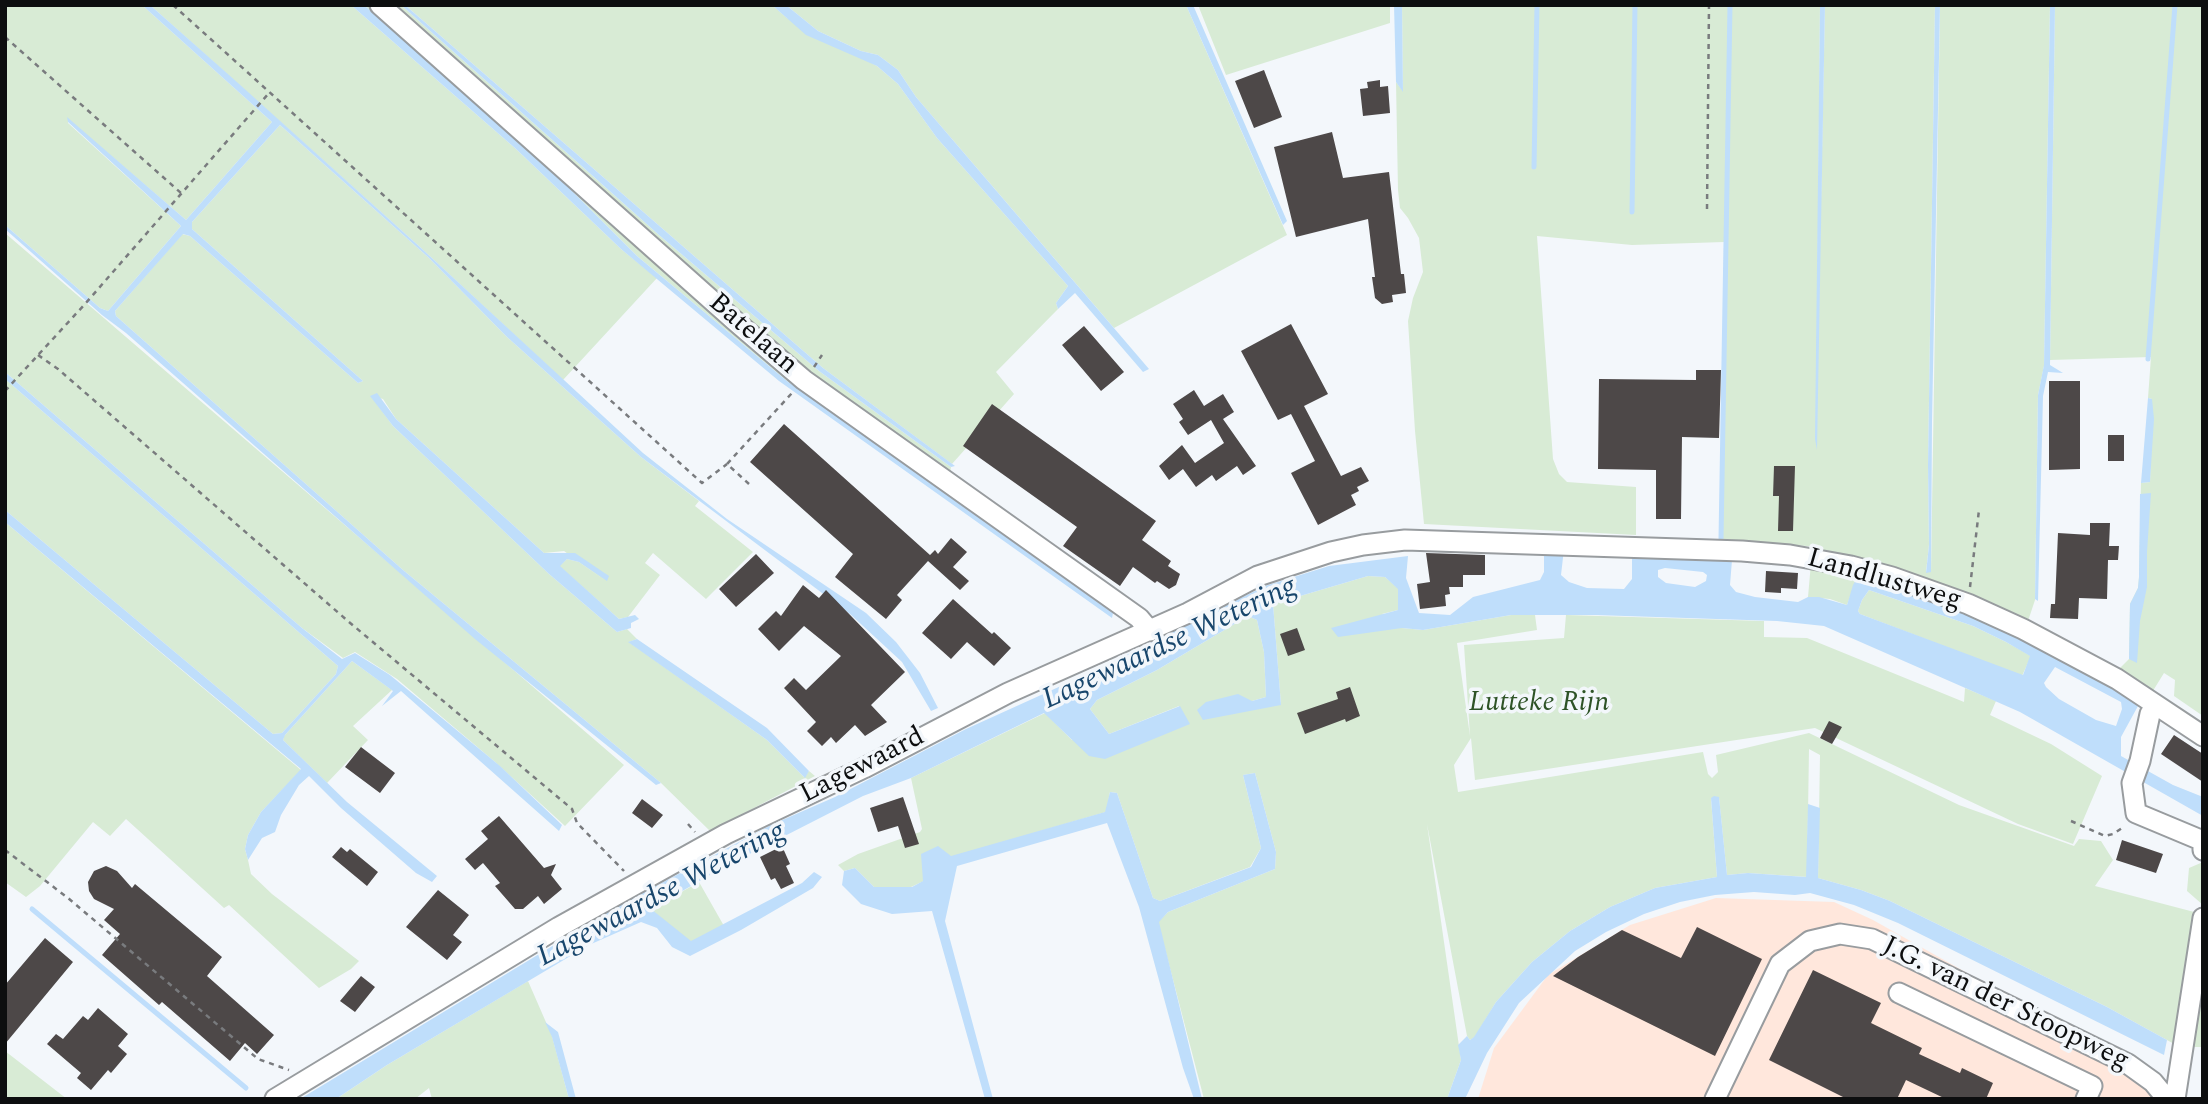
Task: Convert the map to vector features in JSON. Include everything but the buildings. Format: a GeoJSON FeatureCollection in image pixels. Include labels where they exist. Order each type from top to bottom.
{"type":"FeatureCollection","features":[{"type":"Feature","properties":{"kind":"street","name":"Batelaan"},"geometry":{"type":"LineString","coordinates":[[380,5],[804,380],[1139,618],[1150,631]]}},
{"type":"Feature","properties":{"kind":"street","name":"Lagewaard"},"geometry":{"type":"LineString","coordinates":[[275,1099],[559,927],[726,834],[1009,693],[1150,631],[1281,567],[1363,545],[1405,540]]}},
{"type":"Feature","properties":{"kind":"street","name":"Landlustweg"},"geometry":{"type":"LineString","coordinates":[[1405,540],[1790,555],[1830,561],[1892,577],[1968,604],[2074,654],[2203,736]]}},
{"type":"Feature","properties":{"kind":"street"},"geometry":{"type":"LineString","coordinates":[[2156,706],[2150,714],[2140,761],[2132,783],[2136,813],[2203,841],[2203,850]]}},
{"type":"Feature","properties":{"kind":"street"},"geometry":{"type":"LineString","coordinates":[[2175,1099],[2203,918]]}},
{"type":"Feature","properties":{"kind":"street","name":"J.G. van der Stoopweg"},"geometry":{"type":"LineString","coordinates":[[1715,1099],[1780,964],[1810,940],[1840,934],[1872,939],[2128,1064],[2153,1082],[2167,1099]]}},
{"type":"Feature","properties":{"kind":"street"},"geometry":{"type":"LineString","coordinates":[[1899,993],[2092,1086],[2086,1099]]}},
{"type":"Feature","properties":{"kind":"path"},"geometry":{"type":"LineString","coordinates":[[173,5],[702,483],[727,464],[791,395]]}},
{"type":"Feature","properties":{"kind":"path"},"geometry":{"type":"LineString","coordinates":[[1707,209],[1709,5]]}},
{"type":"Feature","properties":{"kind":"path"},"geometry":{"type":"LineString","coordinates":[[5,37],[181,193]]}},
{"type":"Feature","properties":{"kind":"path"},"geometry":{"type":"LineString","coordinates":[[6,390],[85,304],[269,93]]}},
{"type":"Feature","properties":{"kind":"path"},"geometry":{"type":"LineString","coordinates":[[38,355],[58,369],[349,622],[572,809],[577,823],[636,884]]}},
{"type":"Feature","properties":{"kind":"path"},"geometry":{"type":"LineString","coordinates":[[810,373],[822,355]]}},
{"type":"Feature","properties":{"kind":"path"},"geometry":{"type":"LineString","coordinates":[[727,464],[749,484]]}},
{"type":"Feature","properties":{"kind":"path"},"geometry":{"type":"LineString","coordinates":[[1968,604],[1979,510]]}},
{"type":"Feature","properties":{"kind":"path"},"geometry":{"type":"LineString","coordinates":[[2071,821],[2105,836],[2124,827],[2136,813]]}},
{"type":"Feature","properties":{"kind":"path"},"geometry":{"type":"LineString","coordinates":[[5,850],[68,898],[258,1059],[289,1071],[298,1085]]}},
{"type":"Feature","properties":{"kind":"shaded area"},"geometry":{"type":"Polygon","coordinates":[[[1716,898],[1834,902],[1873,920],[2191,1099],[1478,1099],[1494,1048],[1548,975],[1630,925],[1716,898]]]}},
{"type":"Feature","properties":{"kind":"green space"},"geometry":{"type":"Polygon","coordinates":[[[5,5],[142,5],[272,122],[186,220],[68,119],[68,123],[181,226],[108,311],[100,308],[5,225],[5,5]]]}},
{"type":"Feature","properties":{"kind":"green space"},"geometry":{"type":"Polygon","coordinates":[[[150,5],[351,5],[516,149],[621,249],[657,278],[563,380],[420,247],[150,5]]]}},
{"type":"Feature","properties":{"kind":"green space"},"geometry":{"type":"Polygon","coordinates":[[[364,5],[401,5],[659,235],[819,371],[951,467],[947,496],[787,381],[637,256],[568,187],[364,5]]]}},
{"type":"Feature","properties":{"kind":"green space"},"geometry":{"type":"Polygon","coordinates":[[[405,5],[772,5],[787,18],[877,66],[898,84],[937,138],[1068,286],[1056,303],[1058,309],[996,372],[1014,394],[952,464],[823,368],[405,5]]]}},
{"type":"Feature","properties":{"kind":"green space"},"geometry":{"type":"Polygon","coordinates":[[[786,5],[1186,5],[1287,235],[1114,328],[916,97],[898,70],[878,55],[861,51],[818,31],[786,5]]]}},
{"type":"Feature","properties":{"kind":"green space"},"geometry":{"type":"Polygon","coordinates":[[[1198,5],[1390,5],[1390,23],[1226,75],[1198,5]]]}},
{"type":"Feature","properties":{"kind":"green space"},"geometry":{"type":"Polygon","coordinates":[[[1402,5],[1820,5],[1816,445],[1825,5],[1935,5],[1929,545],[1926,572],[1931,572],[1940,5],[2050,5],[2044,366],[2038,395],[2035,600],[2028,621],[1924,577],[1850,556],[1807,546],[1721,539],[1724,242],[1632,245],[1537,236],[1553,459],[1559,474],[1567,482],[1636,487],[1636,535],[1424,524],[1408,321],[1423,272],[1419,238],[1400,208],[1398,190],[1396,82],[1403,91],[1402,5]]]}},
{"type":"Feature","properties":{"kind":"green space"},"geometry":{"type":"Polygon","coordinates":[[[2055,5],[2203,5],[2203,716],[2174,696],[2175,680],[2164,673],[2151,694],[2115,673],[2129,659],[2130,604],[2138,588],[2141,483],[2150,482],[2152,399],[2148,398],[2151,357],[2050,360],[2055,5]]]}},
{"type":"Feature","properties":{"kind":"green space"},"geometry":{"type":"Polygon","coordinates":[[[280,125],[429,258],[507,337],[641,457],[699,501],[695,506],[753,552],[706,599],[653,553],[645,563],[660,575],[628,617],[619,619],[559,566],[567,559],[579,562],[606,581],[564,551],[544,553],[396,419],[383,399],[371,396],[393,426],[549,574],[617,632],[627,629],[637,639],[629,642],[767,740],[804,777],[809,771],[815,776],[710,831],[661,783],[403,570],[116,316],[115,311],[182,234],[190,236],[358,383],[363,381],[192,229],[192,222],[280,125]]]}},
{"type":"Feature","properties":{"kind":"green space"},"geometry":{"type":"Polygon","coordinates":[[[5,233],[624,765],[565,826],[397,679],[355,652],[343,658],[302,628],[5,372],[5,233]]]}},
{"type":"Feature","properties":{"kind":"green space"},"geometry":{"type":"Polygon","coordinates":[[[5,379],[338,666],[336,674],[282,733],[273,734],[5,510],[5,379]]]}},
{"type":"Feature","properties":{"kind":"green space"},"geometry":{"type":"Polygon","coordinates":[[[5,522],[301,770],[261,812],[248,835],[245,849],[251,874],[272,894],[359,961],[351,969],[319,988],[229,905],[224,908],[126,819],[110,836],[93,822],[40,886],[26,897],[5,882],[5,522]]]}},
{"type":"Feature","properties":{"kind":"green space"},"geometry":{"type":"Polygon","coordinates":[[[1811,563],[1892,582],[1970,609],[2063,653],[2112,680],[2139,700],[2138,706],[2123,692],[2060,656],[1936,601],[1876,580],[1856,580],[1847,605],[1830,599],[1808,597],[1811,563]]]}},
{"type":"Feature","properties":{"kind":"green space","name":"Lutteke Rijn"},"geometry":{"type":"Polygon","coordinates":[[[1368,576],[1385,577],[1399,589],[1398,610],[1382,614],[1402,628],[1423,630],[1511,615],[1535,615],[1537,630],[1457,643],[1470,736],[1464,645],[1564,638],[1566,615],[1764,621],[1764,637],[1807,638],[1964,702],[1965,688],[1996,701],[1990,715],[2051,744],[2102,776],[2073,844],[2018,824],[1815,728],[1475,780],[1471,738],[1454,765],[1458,792],[1703,752],[1708,774],[1712,778],[1718,772],[1716,755],[1809,733],[1959,805],[2074,846],[2079,839],[2101,841],[2113,860],[2095,886],[2198,913],[2176,1045],[2107,1007],[1890,901],[1818,878],[1820,755],[1809,749],[1807,877],[1748,873],[1727,875],[1719,798],[1711,798],[1717,877],[1655,888],[1610,907],[1570,931],[1532,962],[1496,1002],[1475,1037],[1470,1040],[1467,1036],[1427,824],[1461,1060],[1447,1099],[1204,1099],[1158,922],[1168,912],[1275,869],[1276,852],[1255,773],[1243,775],[1261,848],[1250,867],[1160,901],[1153,898],[1117,793],[1110,792],[1106,812],[951,857],[924,881],[911,887],[874,887],[855,868],[844,871],[838,865],[858,854],[920,832],[922,829],[911,778],[1045,713],[1072,740],[1189,724],[1179,706],[1109,734],[1090,709],[1097,700],[1157,670],[1248,616],[1257,620],[1264,652],[1266,697],[1252,701],[1206,702],[1281,705],[1273,604],[1368,576]]]}},
{"type":"Feature","properties":{"kind":"green space"},"geometry":{"type":"Polygon","coordinates":[[[1869,590],[1973,626],[2031,656],[2022,676],[1860,614],[1858,611],[1862,600],[1869,590]]]}},
{"type":"Feature","properties":{"kind":"green space"},"geometry":{"type":"Polygon","coordinates":[[[352,661],[392,690],[353,726],[368,740],[327,783],[283,740],[352,661]]]}},
{"type":"Feature","properties":{"kind":"green space"},"geometry":{"type":"Polygon","coordinates":[[[2203,862],[2203,905],[2187,891],[2189,868],[2203,862]]]}},
{"type":"Feature","properties":{"kind":"green space"},"geometry":{"type":"Polygon","coordinates":[[[699,882],[724,926],[688,945],[651,909],[699,882]]]}},
{"type":"Feature","properties":{"kind":"green space"},"geometry":{"type":"Polygon","coordinates":[[[2203,960],[2203,1047],[2189,1047],[2203,960]]]}},
{"type":"Feature","properties":{"kind":"green space"},"geometry":{"type":"Polygon","coordinates":[[[528,981],[552,1036],[569,1099],[432,1099],[429,1088],[415,1099],[336,1099],[387,1065],[528,981]]]}},
{"type":"Feature","properties":{"kind":"green space"},"geometry":{"type":"Polygon","coordinates":[[[5,1051],[67,1099],[5,1099],[5,1051]]]}},
{"type":"Feature","properties":{"kind":"water"},"geometry":{"type":"Polygon","coordinates":[[[142,5],[150,5],[238,83],[643,453],[727,519],[866,613],[896,642],[920,673],[938,708],[931,711],[902,662],[850,614],[641,457],[507,337],[429,258],[280,125],[192,222],[192,229],[363,381],[358,383],[190,236],[183,234],[115,311],[116,316],[403,570],[661,783],[656,785],[475,639],[126,333],[102,315],[5,229],[5,225],[100,308],[108,311],[181,226],[68,122],[67,117],[186,220],[272,122],[142,5]]]}},
{"type":"Feature","properties":{"kind":"water"},"geometry":{"type":"Polygon","coordinates":[[[351,5],[364,5],[568,187],[637,256],[787,381],[1113,613],[1112,618],[779,381],[621,249],[516,149],[351,5]]]}},
{"type":"Feature","properties":{"kind":"water"},"geometry":{"type":"Polygon","coordinates":[[[401,5],[405,5],[823,368],[955,466],[951,467],[819,371],[659,235],[401,5]]]}},
{"type":"Feature","properties":{"kind":"water"},"geometry":{"type":"Polygon","coordinates":[[[772,5],[786,5],[818,31],[861,51],[878,55],[898,70],[916,97],[1149,369],[1143,372],[1075,293],[1058,309],[1056,303],[1068,286],[937,138],[898,84],[877,66],[806,35],[772,5]]]}},
{"type":"Feature","properties":{"kind":"water"},"geometry":{"type":"Polygon","coordinates":[[[1186,5],[1193,5],[1287,221],[1283,225],[1186,5]]]}},
{"type":"Feature","properties":{"kind":"water"},"geometry":{"type":"Polygon","coordinates":[[[1394,5],[1402,5],[1403,92],[1396,82],[1394,5]]]}},
{"type":"Feature","properties":{"kind":"water"},"geometry":{"type":"Polygon","coordinates":[[[1820,5],[1825,5],[1817,450],[1815,439],[1820,5]]]}},
{"type":"Feature","properties":{"kind":"water"},"geometry":{"type":"Polygon","coordinates":[[[1935,5],[1940,5],[1931,572],[1926,573],[1929,545],[1935,5]]]}},
{"type":"Feature","properties":{"kind":"water"},"geometry":{"type":"Polygon","coordinates":[[[2050,5],[2055,5],[2050,365],[2063,373],[2048,372],[2043,396],[2038,601],[2035,599],[2038,395],[2044,365],[2050,5]]]}},
{"type":"Feature","properties":{"kind":"water"},"geometry":{"type":"Polygon","coordinates":[[[5,372],[302,628],[342,659],[355,653],[390,675],[500,766],[562,825],[559,831],[401,691],[382,706],[393,691],[352,661],[283,740],[347,802],[437,876],[432,882],[416,873],[341,808],[309,776],[299,785],[281,815],[275,832],[262,838],[248,860],[245,849],[248,835],[261,812],[301,769],[5,522],[5,510],[273,734],[282,733],[336,674],[338,666],[5,379],[5,372]]]}},
{"type":"Feature","properties":{"kind":"water"},"geometry":{"type":"Polygon","coordinates":[[[377,393],[396,419],[544,553],[575,553],[609,576],[607,581],[579,562],[567,559],[560,566],[619,619],[635,615],[639,619],[631,623],[631,628],[617,632],[549,574],[393,426],[370,396],[377,393]]]}},
{"type":"Feature","properties":{"kind":"water"},"geometry":{"type":"Polygon","coordinates":[[[2148,398],[2152,399],[2154,419],[2150,482],[2141,483],[2148,398]]]}},
{"type":"Feature","properties":{"kind":"water"},"geometry":{"type":"Polygon","coordinates":[[[2151,493],[2147,587],[2140,621],[2137,663],[2129,659],[2130,604],[2138,588],[2139,577],[2140,494],[2151,493]]]}},
{"type":"Feature","properties":{"kind":"water","name":"Lagewaardse Wetering"},"geometry":{"type":"Polygon","coordinates":[[[1544,547],[1564,549],[1561,575],[1569,582],[1587,588],[1624,589],[1632,579],[1632,554],[1732,560],[1730,585],[1736,592],[1755,597],[1798,602],[1808,597],[1819,597],[1847,605],[1856,580],[1864,578],[1936,601],[2060,656],[2123,692],[2138,706],[2121,737],[2121,756],[2173,785],[2203,797],[2203,816],[2020,712],[1824,626],[1777,621],[1511,615],[1423,630],[1402,628],[1338,637],[1331,628],[1398,610],[1398,589],[1385,577],[1368,576],[1273,604],[1281,705],[1203,720],[1197,710],[1206,702],[1238,694],[1252,701],[1266,697],[1264,652],[1257,620],[1248,616],[1157,670],[1097,700],[1090,709],[1109,734],[1180,706],[1190,724],[1105,759],[1089,756],[1044,713],[911,778],[863,796],[724,867],[651,909],[691,941],[802,883],[814,872],[822,877],[813,888],[741,930],[690,956],[672,947],[657,928],[641,922],[589,945],[387,1065],[336,1099],[300,1099],[620,905],[771,825],[835,797],[966,729],[1094,671],[1265,586],[1329,566],[1408,556],[1406,578],[1419,613],[1450,615],[1473,597],[1540,580],[1544,572],[1544,547]],[[1665,568],[1658,570],[1658,577],[1666,583],[1695,587],[1706,581],[1707,575],[1703,572],[1665,568]],[[1869,590],[1858,611],[1860,614],[2023,675],[2030,656],[1973,626],[1869,590]],[[2055,667],[2044,683],[2059,699],[2096,720],[2116,726],[2122,709],[2121,702],[2055,667]]]}},
{"type":"Feature","properties":{"kind":"water"},"geometry":{"type":"Polygon","coordinates":[[[637,639],[767,728],[809,771],[805,778],[767,740],[628,642],[637,639]]]}},
{"type":"Feature","properties":{"kind":"water"},"geometry":{"type":"Polygon","coordinates":[[[1255,773],[1276,852],[1275,869],[1168,912],[1159,922],[1202,1099],[1194,1099],[1183,1068],[1139,907],[1107,823],[957,866],[945,921],[993,1099],[985,1099],[932,911],[892,914],[861,904],[842,885],[844,871],[855,868],[874,887],[912,887],[923,881],[921,854],[938,846],[951,856],[1105,812],[1110,792],[1117,793],[1153,898],[1160,901],[1251,867],[1261,848],[1243,775],[1255,773]]]}},
{"type":"Feature","properties":{"kind":"water"},"geometry":{"type":"Polygon","coordinates":[[[1719,797],[1727,875],[1748,873],[1806,877],[1808,804],[1820,808],[1818,878],[1890,901],[2107,1007],[2167,1040],[2164,1055],[1898,923],[1854,905],[1810,893],[1795,895],[1754,892],[1715,895],[1680,902],[1644,914],[1575,951],[1519,1003],[1487,1053],[1465,1099],[1447,1099],[1461,1060],[1458,1045],[1467,1036],[1470,1040],[1474,1037],[1496,1002],[1532,962],[1570,931],[1610,907],[1655,888],[1717,877],[1711,798],[1719,797]]]}},
{"type":"Feature","properties":{"kind":"water"},"geometry":{"type":"Polygon","coordinates":[[[545,1022],[558,1032],[576,1099],[569,1099],[552,1037],[545,1022]]]}},
{"type":"Feature","properties":{"kind":"waterway"},"geometry":{"type":"LineString","coordinates":[[1534,167],[1537,5]]}},
{"type":"Feature","properties":{"kind":"waterway"},"geometry":{"type":"LineString","coordinates":[[1632,212],[1635,5]]}},
{"type":"Feature","properties":{"kind":"waterway"},"geometry":{"type":"LineString","coordinates":[[1721,539],[1730,5]]}},
{"type":"Feature","properties":{"kind":"waterway"},"geometry":{"type":"LineString","coordinates":[[2148,359],[2175,5]]}},
{"type":"Feature","properties":{"kind":"waterway"},"geometry":{"type":"LineString","coordinates":[[32,909],[246,1088]]}}]}
